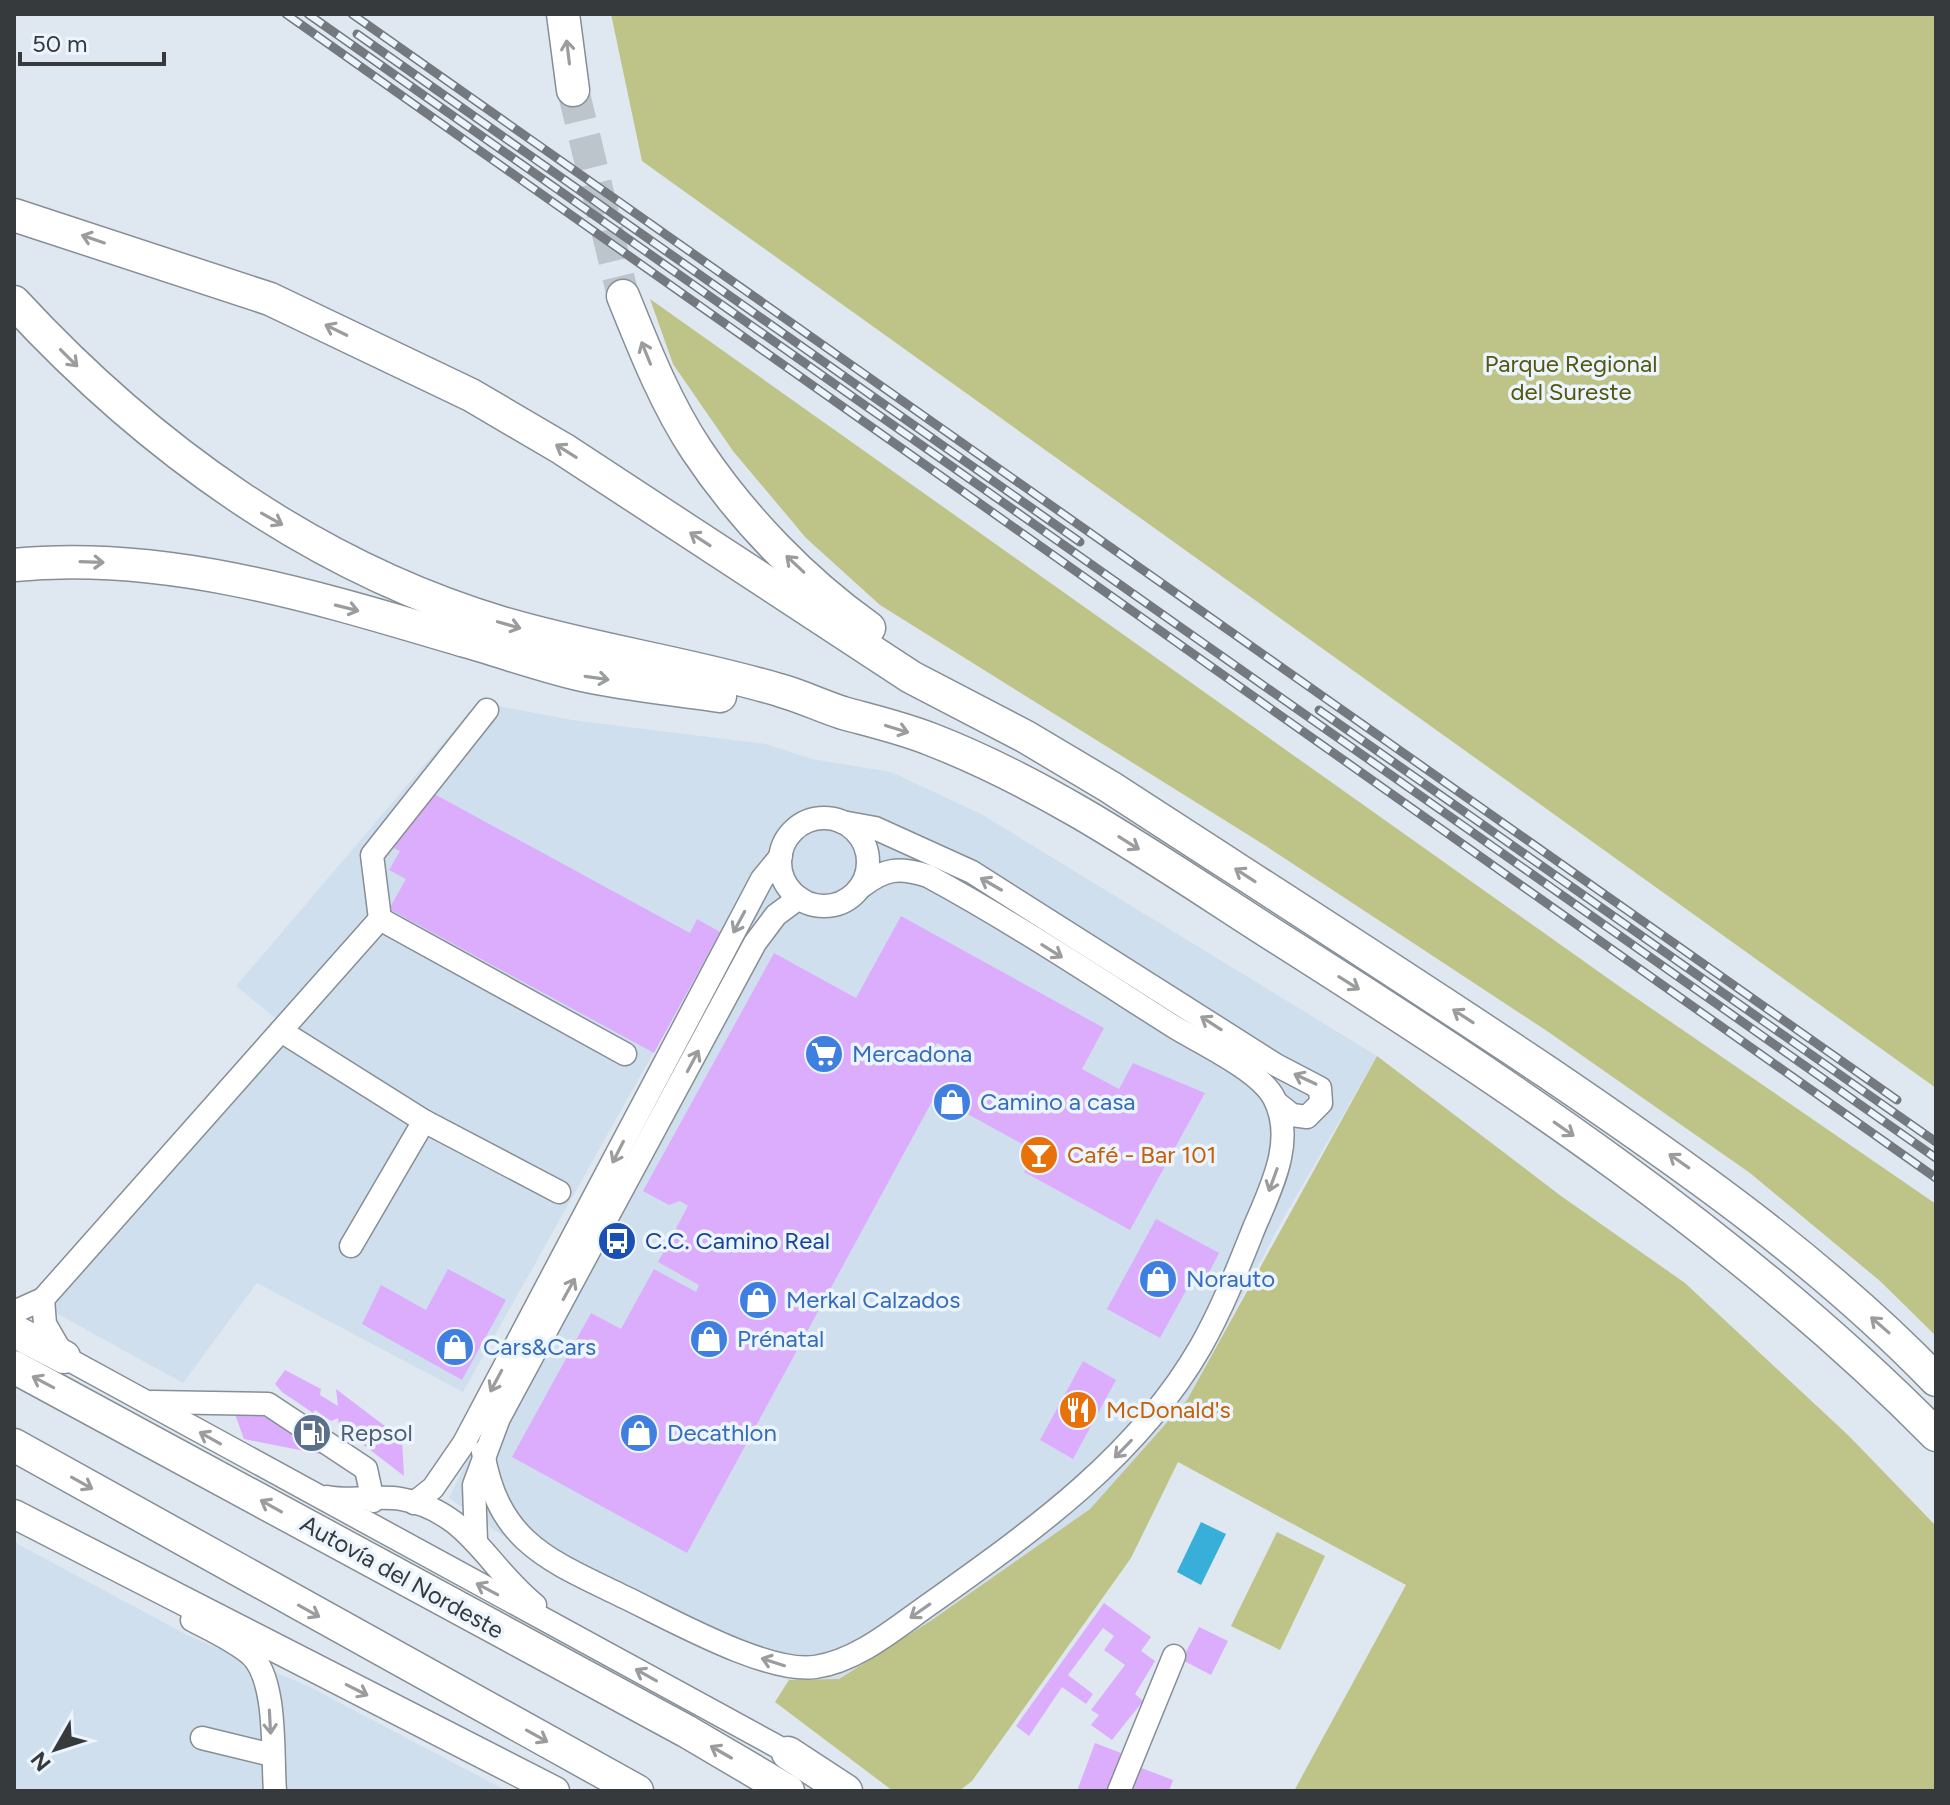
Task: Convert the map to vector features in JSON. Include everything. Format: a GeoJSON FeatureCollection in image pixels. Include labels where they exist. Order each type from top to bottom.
{"type":"FeatureCollection","features":[{"type":"Feature","properties":{"kind":"highway"},"geometry":{"type":"LineString","coordinates":[[563,14],[573,90]]}},
{"type":"Feature","properties":{"kind":"highway"},"geometry":{"type":"LineString","coordinates":[[14,215],[270,299],[471,395],[563,449],[911,677],[1026,737]]}},
{"type":"Feature","properties":{"kind":"highway"},"geometry":{"type":"LineString","coordinates":[[623,296],[653,370],[696,449],[787,557],[853,616],[1026,737],[1298,909],[1686,1166],[1786,1243],[1898,1340],[1936,1380]]}},
{"type":"Feature","properties":{"kind":"highway"},"geometry":{"type":"LineString","coordinates":[[14,302],[93,383],[172,449],[245,504],[335,554],[418,594],[501,623],[781,690],[822,707],[930,739],[1075,809],[1390,1009],[1746,1260],[1871,1369],[1936,1435]]}},
{"type":"Feature","properties":{"kind":"highway"},"geometry":{"type":"LineString","coordinates":[[14,565],[56,561],[137,563],[211,575],[400,622],[582,675],[776,704],[822,707]]}},
{"type":"Feature","properties":{"kind":"highway"},"geometry":{"type":"LineString","coordinates":[[14,1331],[64,1357]]}},
{"type":"Feature","properties":{"kind":"highway","name":"Autovía del Nordeste"},"geometry":{"type":"LineString","coordinates":[[14,1367],[686,1731],[788,1791]]}},
{"type":"Feature","properties":{"kind":"highway"},"geometry":{"type":"LineString","coordinates":[[14,1445],[637,1791]]}},
{"type":"Feature","properties":{"kind":"highway"},"geometry":{"type":"LineString","coordinates":[[788,1753],[846,1791]]}},
{"type":"Feature","properties":{"kind":"main road"},"geometry":{"type":"LineString","coordinates":[[14,1514],[555,1791]]}},
{"type":"Feature","properties":{"kind":"street"},"geometry":{"type":"LineString","coordinates":[[14,1312],[43,1299],[380,919],[372,855],[487,710]]}},
{"type":"Feature","properties":{"kind":"street"},"geometry":{"type":"LineString","coordinates":[[483,1452],[493,1497],[503,1514],[516,1531],[556,1564],[698,1632],[776,1664],[815,1667],[840,1660],[897,1626],[1028,1532],[1092,1481],[1158,1408],[1188,1366],[1218,1312],[1277,1174],[1283,1121],[1271,1091],[1258,1079],[928,876],[909,870],[888,870],[861,887],[852,897],[826,906],[799,898],[781,872],[781,856],[785,843],[803,824],[815,819],[875,828],[972,872],[1276,1065],[1320,1088],[1321,1103],[1307,1117],[1292,1115],[1278,1104]]}},
{"type":"Feature","properties":{"kind":"street"},"geometry":{"type":"LineString","coordinates":[[842,822],[864,842],[868,857],[861,887]]}},
{"type":"Feature","properties":{"kind":"street"},"geometry":{"type":"LineString","coordinates":[[414,1503],[433,1488],[464,1443],[762,879],[781,856]]}},
{"type":"Feature","properties":{"kind":"street"},"geometry":{"type":"LineString","coordinates":[[476,1541],[474,1485],[483,1452],[755,943],[776,915],[799,898]]}},
{"type":"Feature","properties":{"kind":"street"},"geometry":{"type":"LineString","coordinates":[[380,919],[625,1054]]}},
{"type":"Feature","properties":{"kind":"street"},"geometry":{"type":"LineString","coordinates":[[281,1031],[424,1121],[559,1192]]}},
{"type":"Feature","properties":{"kind":"street"},"geometry":{"type":"LineString","coordinates":[[351,1246],[424,1121]]}},
{"type":"Feature","properties":{"kind":"street"},"geometry":{"type":"LineString","coordinates":[[43,1299],[45,1324],[64,1357],[862,1791]]}},
{"type":"Feature","properties":{"kind":"street"},"geometry":{"type":"LineString","coordinates":[[142,1400],[174,1405],[268,1404],[366,1469],[373,1501]]}},
{"type":"Feature","properties":{"kind":"street"},"geometry":{"type":"LineString","coordinates":[[311,1494],[350,1502],[399,1499],[456,1520],[520,1593],[580,1639]]}},
{"type":"Feature","properties":{"kind":"street"},"geometry":{"type":"LineString","coordinates":[[105,1561],[164,1604],[253,1656],[269,1688],[275,1791]]}},
{"type":"Feature","properties":{"kind":"street"},"geometry":{"type":"LineString","coordinates":[[1119,1791],[1174,1656]]}},
{"type":"Feature","properties":{"kind":"street"},"geometry":{"type":"LineString","coordinates":[[202,1738],[272,1755]]}},
{"type":"Feature","properties":{"kind":"shaded area"},"geometry":{"type":"Polygon","coordinates":[[[478,702],[572,720],[766,744],[812,759],[891,772],[981,814],[1377,1056],[1283,1219],[1187,1400],[1090,1509],[932,1620],[838,1679],[789,1680],[574,1586],[449,1498],[490,1412],[654,1110],[710,952],[463,1392],[257,1283],[183,1383],[29,1298],[275,1018],[236,986],[478,702]]]}},
{"type":"Feature","properties":{"kind":"shaded area"},"geometry":{"type":"Polygon","coordinates":[[[14,1542],[189,1636],[308,1686],[507,1791],[14,1791],[14,1542]]]}},
{"type":"Feature","properties":{"kind":"green space","name":"Parque Regional del Sureste"},"geometry":{"type":"Polygon","coordinates":[[[611,14],[1936,14],[1936,1088],[642,161],[611,14]]]}},
{"type":"Feature","properties":{"kind":"green space"},"geometry":{"type":"Polygon","coordinates":[[[650,299],[1623,989],[1936,1204],[1936,1336],[1880,1281],[1750,1173],[1547,1031],[1266,846],[880,605],[806,538],[733,451],[673,364],[650,299]]]}},
{"type":"Feature","properties":{"kind":"green space"},"geometry":{"type":"Polygon","coordinates":[[[1377,1056],[1561,1196],[1685,1283],[1849,1436],[1936,1526],[1936,1791],[1294,1791],[1406,1585],[1178,1462],[1131,1558],[972,1781],[959,1791],[893,1791],[775,1702],[789,1680],[839,1679],[932,1620],[1090,1509],[1187,1400],[1377,1056]]]}},
{"type":"Feature","properties":{"kind":"green space"},"geometry":{"type":"Polygon","coordinates":[[[1277,1532],[1325,1556],[1280,1650],[1231,1626],[1277,1532]]]}},
{"type":"Feature","properties":{"kind":"water"},"geometry":{"type":"Polygon","coordinates":[[[1201,1522],[1226,1534],[1201,1585],[1177,1572],[1201,1522]]]}},
{"type":"Feature","properties":{"kind":"building"},"geometry":{"type":"Polygon","coordinates":[[[427,790],[690,933],[697,919],[720,932],[654,1053],[389,909],[406,879],[389,870],[400,851],[394,848],[427,790]]]}},
{"type":"Feature","properties":{"kind":"building"},"geometry":{"type":"Polygon","coordinates":[[[901,916],[1104,1028],[1082,1069],[1119,1089],[1133,1063],[1205,1093],[1130,1230],[1024,1172],[1035,1151],[935,1096],[687,1553],[512,1457],[591,1313],[621,1329],[654,1269],[696,1292],[699,1285],[658,1262],[688,1206],[680,1201],[669,1205],[643,1191],[774,953],[856,998],[901,916]],[[937,1043],[927,1061],[933,1064],[943,1046],[937,1043]]]}},
{"type":"Feature","properties":{"kind":"building","name":"Norauto"},"geometry":{"type":"Polygon","coordinates":[[[1156,1219],[1219,1253],[1204,1282],[1194,1276],[1160,1338],[1107,1309],[1156,1219]]]}},
{"type":"Feature","properties":{"kind":"building"},"geometry":{"type":"Polygon","coordinates":[[[448,1269],[506,1300],[462,1380],[362,1324],[381,1285],[426,1310],[448,1269]]]}},
{"type":"Feature","properties":{"kind":"building","name":"McDonald's"},"geometry":{"type":"Polygon","coordinates":[[[1083,1361],[1116,1380],[1073,1459],[1040,1440],[1083,1361]]]}},
{"type":"Feature","properties":{"kind":"building"},"geometry":{"type":"Polygon","coordinates":[[[285,1370],[321,1389],[320,1395],[338,1406],[336,1389],[402,1439],[404,1476],[339,1426],[338,1418],[331,1421],[315,1410],[313,1413],[282,1392],[275,1384],[285,1370]]]}},
{"type":"Feature","properties":{"kind":"building"},"geometry":{"type":"Polygon","coordinates":[[[232,1406],[329,1425],[340,1458],[244,1439],[232,1406]]]}},
{"type":"Feature","properties":{"kind":"building"},"geometry":{"type":"Polygon","coordinates":[[[1104,1603],[1151,1637],[1141,1651],[1155,1661],[1135,1694],[1143,1701],[1112,1740],[1091,1725],[1099,1715],[1091,1710],[1125,1665],[1104,1650],[1114,1636],[1103,1628],[1068,1675],[1093,1694],[1086,1704],[1062,1687],[1029,1736],[1016,1726],[1104,1603]]]}},
{"type":"Feature","properties":{"kind":"building"},"geometry":{"type":"Polygon","coordinates":[[[1199,1627],[1228,1641],[1211,1675],[1182,1660],[1199,1627]]]}},
{"type":"Feature","properties":{"kind":"building"},"geometry":{"type":"Polygon","coordinates":[[[1095,1743],[1121,1753],[1107,1791],[1077,1791],[1095,1743]]]}},
{"type":"Feature","properties":{"kind":"building"},"geometry":{"type":"Polygon","coordinates":[[[1139,1767],[1173,1780],[1169,1791],[1130,1791],[1139,1767]]]}},
{"type":"Feature","properties":{"kind":"tunnel"},"geometry":{"type":"LineString","coordinates":[[573,90],[623,296]]}},
{"type":"Feature","properties":{"kind":"railway"},"geometry":{"type":"LineString","coordinates":[[286,14],[1936,1178]]}},
{"type":"Feature","properties":{"kind":"railway"},"geometry":{"type":"LineString","coordinates":[[308,14],[1936,1158]]}},
{"type":"Feature","properties":{"kind":"railway"},"geometry":{"type":"LineString","coordinates":[[352,14],[1897,1100]]}},
{"type":"Feature","properties":{"kind":"railway"},"geometry":{"type":"LineString","coordinates":[[357,34],[1080,542]]}},
{"type":"Feature","properties":{"kind":"railway"},"geometry":{"type":"LineString","coordinates":[[1319,710],[1936,1142]]}},
{"type":"Feature","properties":{"kind":"place","name":"Mercadona"},"geometry":{"type":"Point","coordinates":[824,1054]}},
{"type":"Feature","properties":{"kind":"place","name":"Camino a casa"},"geometry":{"type":"Point","coordinates":[952,1102]}},
{"type":"Feature","properties":{"kind":"place","name":"Café - Bar 101"},"geometry":{"type":"Point","coordinates":[1039,1155]}},
{"type":"Feature","properties":{"kind":"place","name":"C.C. Camino Real"},"geometry":{"type":"Point","coordinates":[617,1241]}},
{"type":"Feature","properties":{"kind":"place","name":"Norauto"},"geometry":{"type":"Point","coordinates":[1158,1279]}},
{"type":"Feature","properties":{"kind":"place","name":"Merkal Calzados"},"geometry":{"type":"Point","coordinates":[758,1300]}},
{"type":"Feature","properties":{"kind":"place","name":"Prénatal"},"geometry":{"type":"Point","coordinates":[709,1339]}},
{"type":"Feature","properties":{"kind":"place","name":"Cars&Cars"},"geometry":{"type":"Point","coordinates":[455,1347]}},
{"type":"Feature","properties":{"kind":"place","name":"McDonald's"},"geometry":{"type":"Point","coordinates":[1078,1410]}},
{"type":"Feature","properties":{"kind":"place","name":"Repsol"},"geometry":{"type":"Point","coordinates":[312,1433]}},
{"type":"Feature","properties":{"kind":"place","name":"Decathlon"},"geometry":{"type":"Point","coordinates":[639,1433]}}]}
